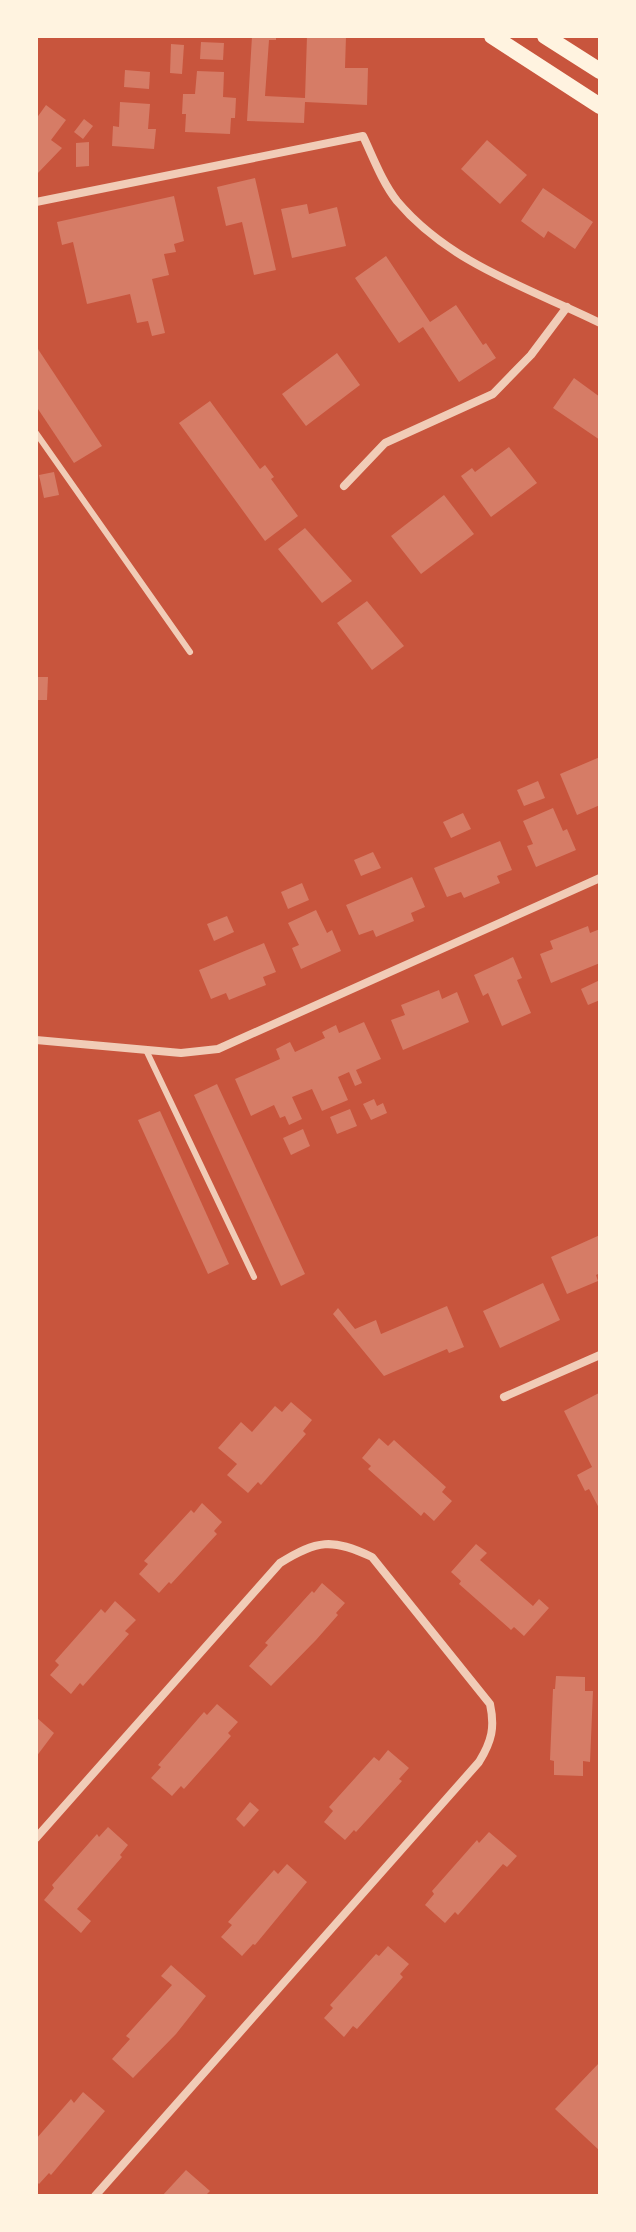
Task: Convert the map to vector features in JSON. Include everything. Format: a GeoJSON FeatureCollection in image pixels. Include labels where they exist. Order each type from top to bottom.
{"type":"FeatureCollection","features":[{"type":"Feature","properties":{"kind":"main road"},"geometry":{"type":"LineString","coordinates":[[492,36],[600,106]]}},
{"type":"Feature","properties":{"kind":"main road"},"geometry":{"type":"LineString","coordinates":[[545,36],[600,71]]}},
{"type":"Feature","properties":{"kind":"street"},"geometry":{"type":"LineString","coordinates":[[36,202],[363,136],[396,199],[430,234],[484,271],[600,323]]}},
{"type":"Feature","properties":{"kind":"street"},"geometry":{"type":"LineString","coordinates":[[344,486],[385,443],[493,394],[531,355],[567,307]]}},
{"type":"Feature","properties":{"kind":"street"},"geometry":{"type":"LineString","coordinates":[[36,1040],[181,1053],[218,1049],[600,878]]}},
{"type":"Feature","properties":{"kind":"street"},"geometry":{"type":"LineString","coordinates":[[504,1397],[600,1355]]}},
{"type":"Feature","properties":{"kind":"street"},"geometry":{"type":"LineString","coordinates":[[36,1838],[280,1563],[305,1547],[327,1542],[348,1545],[372,1557],[490,1704],[494,1723],[490,1744],[479,1762],[95,2196]]}},
{"type":"Feature","properties":{"kind":"lane"},"geometry":{"type":"LineString","coordinates":[[36,433],[190,652]]}},
{"type":"Feature","properties":{"kind":"lane"},"geometry":{"type":"LineString","coordinates":[[146,1050],[172,1099],[254,1277]]}},
{"type":"Feature","properties":{"kind":"building"},"geometry":{"type":"Polygon","coordinates":[[[252,36],[276,36],[276,40],[269,40],[265,96],[305,98],[307,36],[346,36],[345,68],[368,68],[367,105],[305,102],[304,123],[247,121],[252,36]]]}},
{"type":"Feature","properties":{"kind":"building"},"geometry":{"type":"Polygon","coordinates":[[[201,42],[224,43],[223,60],[200,59],[201,42]]]}},
{"type":"Feature","properties":{"kind":"building"},"geometry":{"type":"Polygon","coordinates":[[[171,44],[184,45],[182,74],[170,73],[171,44]]]}},
{"type":"Feature","properties":{"kind":"building"},"geometry":{"type":"Polygon","coordinates":[[[125,70],[150,72],[149,89],[124,87],[125,70]]]}},
{"type":"Feature","properties":{"kind":"building"},"geometry":{"type":"Polygon","coordinates":[[[197,71],[224,72],[223,97],[236,98],[230,134],[185,132],[183,94],[195,94],[197,71]]]}},
{"type":"Feature","properties":{"kind":"building"},"geometry":{"type":"Polygon","coordinates":[[[120,102],[150,104],[148,129],[156,129],[154,149],[112,146],[113,126],[119,127],[120,102]]]}},
{"type":"Feature","properties":{"kind":"building"},"geometry":{"type":"Polygon","coordinates":[[[46,105],[66,120],[51,140],[62,148],[36,175],[36,119],[46,105]]]}},
{"type":"Feature","properties":{"kind":"building"},"geometry":{"type":"Polygon","coordinates":[[[84,119],[93,126],[83,139],[74,132],[84,119]]]}},
{"type":"Feature","properties":{"kind":"building"},"geometry":{"type":"Polygon","coordinates":[[[487,140],[527,175],[500,204],[461,169],[487,140]]]}},
{"type":"Feature","properties":{"kind":"building"},"geometry":{"type":"Polygon","coordinates":[[[89,142],[89,166],[76,167],[76,143],[89,142]]]}},
{"type":"Feature","properties":{"kind":"building"},"geometry":{"type":"Polygon","coordinates":[[[255,178],[276,270],[254,275],[242,222],[226,226],[217,187],[255,178]]]}},
{"type":"Feature","properties":{"kind":"building"},"geometry":{"type":"Polygon","coordinates":[[[543,188],[593,222],[575,249],[548,231],[544,238],[521,221],[543,188]]]}},
{"type":"Feature","properties":{"kind":"building"},"geometry":{"type":"Polygon","coordinates":[[[174,196],[184,241],[174,244],[176,252],[164,254],[169,275],[152,279],[165,333],[152,336],[148,321],[137,323],[130,294],[87,304],[73,242],[62,245],[57,222],[174,196]]]}},
{"type":"Feature","properties":{"kind":"building"},"geometry":{"type":"Polygon","coordinates":[[[307,204],[309,214],[337,207],[346,246],[292,258],[281,209],[307,204]]]}},
{"type":"Feature","properties":{"kind":"building"},"geometry":{"type":"Polygon","coordinates":[[[386,256],[430,322],[456,305],[483,345],[486,343],[496,358],[459,382],[423,327],[399,343],[355,278],[386,256]]]}},
{"type":"Feature","properties":{"kind":"building"},"geometry":{"type":"Polygon","coordinates":[[[36,346],[102,446],[74,463],[36,406],[36,346]]]}},
{"type":"Feature","properties":{"kind":"building"},"geometry":{"type":"Polygon","coordinates":[[[337,353],[360,385],[306,426],[282,394],[337,353]]]}},
{"type":"Feature","properties":{"kind":"building"},"geometry":{"type":"Polygon","coordinates":[[[574,378],[600,397],[600,440],[553,408],[574,378]]]}},
{"type":"Feature","properties":{"kind":"building"},"geometry":{"type":"Polygon","coordinates":[[[210,401],[260,469],[265,465],[274,477],[271,479],[298,516],[265,541],[179,423],[210,401]]]}},
{"type":"Feature","properties":{"kind":"building"},"geometry":{"type":"Polygon","coordinates":[[[509,447],[537,483],[491,517],[461,476],[472,468],[475,472],[509,447]]]}},
{"type":"Feature","properties":{"kind":"building"},"geometry":{"type":"Polygon","coordinates":[[[54,472],[59,495],[44,498],[39,475],[54,472]]]}},
{"type":"Feature","properties":{"kind":"building"},"geometry":{"type":"Polygon","coordinates":[[[444,495],[474,534],[421,574],[391,536],[444,495]]]}},
{"type":"Feature","properties":{"kind":"building"},"geometry":{"type":"Polygon","coordinates":[[[305,528],[352,581],[322,603],[278,549],[305,528]]]}},
{"type":"Feature","properties":{"kind":"building"},"geometry":{"type":"Polygon","coordinates":[[[367,601],[404,646],[372,670],[337,623],[367,601]]]}},
{"type":"Feature","properties":{"kind":"building"},"geometry":{"type":"Polygon","coordinates":[[[36,677],[48,677],[47,700],[36,700],[36,677]]]}},
{"type":"Feature","properties":{"kind":"building"},"geometry":{"type":"Polygon","coordinates":[[[600,757],[600,805],[577,815],[560,774],[600,757]]]}},
{"type":"Feature","properties":{"kind":"building"},"geometry":{"type":"Polygon","coordinates":[[[538,781],[545,798],[524,806],[517,790],[538,781]]]}},
{"type":"Feature","properties":{"kind":"building"},"geometry":{"type":"Polygon","coordinates":[[[553,808],[576,850],[536,867],[527,846],[533,844],[523,821],[553,808]]]}},
{"type":"Feature","properties":{"kind":"building"},"geometry":{"type":"Polygon","coordinates":[[[463,813],[471,829],[451,838],[443,822],[463,813]]]}},
{"type":"Feature","properties":{"kind":"building"},"geometry":{"type":"Polygon","coordinates":[[[500,841],[512,870],[497,876],[500,883],[464,898],[461,892],[447,897],[434,868],[500,841]]]}},
{"type":"Feature","properties":{"kind":"building"},"geometry":{"type":"Polygon","coordinates":[[[373,852],[381,868],[361,876],[354,860],[373,852]]]}},
{"type":"Feature","properties":{"kind":"building"},"geometry":{"type":"Polygon","coordinates":[[[412,877],[425,907],[411,913],[414,921],[376,937],[373,930],[359,935],[346,905],[412,877]]]}},
{"type":"Feature","properties":{"kind":"building"},"geometry":{"type":"Polygon","coordinates":[[[302,883],[309,900],[288,909],[281,892],[302,883]]]}},
{"type":"Feature","properties":{"kind":"building"},"geometry":{"type":"Polygon","coordinates":[[[316,910],[327,933],[332,930],[341,951],[301,969],[292,948],[299,945],[288,923],[316,910]]]}},
{"type":"Feature","properties":{"kind":"building"},"geometry":{"type":"Polygon","coordinates":[[[227,916],[234,932],[214,941],[207,924],[227,916]]]}},
{"type":"Feature","properties":{"kind":"building"},"geometry":{"type":"Polygon","coordinates":[[[588,926],[590,933],[600,929],[600,963],[551,983],[540,954],[553,949],[550,941],[588,926]]]}},
{"type":"Feature","properties":{"kind":"building"},"geometry":{"type":"Polygon","coordinates":[[[264,943],[276,972],[263,977],[266,985],[229,1000],[226,993],[211,999],[199,970],[264,943]]]}},
{"type":"Feature","properties":{"kind":"building"},"geometry":{"type":"Polygon","coordinates":[[[513,957],[522,978],[517,980],[531,1013],[502,1026],[488,993],[483,996],[474,975],[513,957]]]}},
{"type":"Feature","properties":{"kind":"building"},"geometry":{"type":"Polygon","coordinates":[[[600,980],[600,1000],[588,1005],[581,989],[600,980]]]}},
{"type":"Feature","properties":{"kind":"building"},"geometry":{"type":"Polygon","coordinates":[[[439,990],[442,999],[457,992],[469,1022],[403,1050],[391,1020],[405,1015],[401,1005],[439,990]]]}},
{"type":"Feature","properties":{"kind":"building"},"geometry":{"type":"Polygon","coordinates":[[[364,1022],[381,1059],[356,1070],[362,1083],[355,1086],[349,1072],[338,1077],[348,1100],[322,1111],[312,1089],[292,1097],[302,1119],[289,1125],[285,1116],[280,1118],[274,1105],[251,1116],[235,1079],[280,1059],[276,1049],[290,1042],[295,1052],[325,1038],[322,1032],[336,1025],[339,1033],[364,1022]]]}},
{"type":"Feature","properties":{"kind":"building"},"geometry":{"type":"Polygon","coordinates":[[[217,1084],[305,1274],[281,1286],[194,1095],[217,1084]]]}},
{"type":"Feature","properties":{"kind":"building"},"geometry":{"type":"Polygon","coordinates":[[[374,1099],[377,1106],[383,1103],[387,1113],[371,1120],[363,1104],[374,1099]]]}},
{"type":"Feature","properties":{"kind":"building"},"geometry":{"type":"Polygon","coordinates":[[[350,1109],[357,1126],[337,1134],[330,1117],[350,1109]]]}},
{"type":"Feature","properties":{"kind":"building"},"geometry":{"type":"Polygon","coordinates":[[[160,1111],[229,1264],[208,1274],[138,1120],[160,1111]]]}},
{"type":"Feature","properties":{"kind":"building"},"geometry":{"type":"Polygon","coordinates":[[[303,1129],[310,1146],[291,1155],[283,1138],[303,1129]]]}},
{"type":"Feature","properties":{"kind":"building"},"geometry":{"type":"Polygon","coordinates":[[[600,1235],[598,1281],[567,1294],[551,1257],[600,1235]]]}},
{"type":"Feature","properties":{"kind":"building"},"geometry":{"type":"Polygon","coordinates":[[[543,1283],[560,1320],[500,1348],[483,1311],[543,1283]]]}},
{"type":"Feature","properties":{"kind":"building"},"geometry":{"type":"Polygon","coordinates":[[[447,1306],[464,1347],[449,1353],[447,1349],[384,1376],[333,1314],[338,1308],[355,1329],[376,1320],[381,1334],[447,1306]]]}},
{"type":"Feature","properties":{"kind":"building"},"geometry":{"type":"Polygon","coordinates":[[[599,1393],[600,1510],[577,1475],[592,1467],[564,1411],[599,1393]]]}},
{"type":"Feature","properties":{"kind":"building"},"geometry":{"type":"Polygon","coordinates":[[[291,1402],[312,1420],[303,1431],[306,1434],[261,1485],[258,1482],[248,1493],[227,1475],[237,1464],[218,1448],[241,1422],[252,1432],[275,1406],[282,1412],[291,1402]]]}},
{"type":"Feature","properties":{"kind":"building"},"geometry":{"type":"Polygon","coordinates":[[[379,1438],[388,1446],[394,1440],[446,1487],[442,1492],[452,1501],[434,1521],[424,1512],[421,1516],[368,1469],[371,1466],[362,1458],[379,1438]]]}},
{"type":"Feature","properties":{"kind":"building"},"geometry":{"type":"Polygon","coordinates":[[[202,1503],[222,1522],[214,1531],[217,1534],[159,1593],[139,1574],[148,1564],[144,1561],[191,1510],[194,1513],[202,1503]]]}},
{"type":"Feature","properties":{"kind":"building"},"geometry":{"type":"Polygon","coordinates":[[[476,1544],[487,1553],[480,1560],[533,1606],[539,1599],[549,1608],[524,1636],[514,1627],[511,1630],[459,1584],[461,1581],[451,1572],[476,1544]]]}},
{"type":"Feature","properties":{"kind":"building"},"geometry":{"type":"Polygon","coordinates":[[[322,1583],[345,1603],[316,1640],[271,1686],[249,1666],[268,1645],[265,1643],[322,1583]]]}},
{"type":"Feature","properties":{"kind":"building"},"geometry":{"type":"Polygon","coordinates":[[[115,1601],[136,1620],[125,1631],[129,1634],[83,1686],[80,1683],[71,1694],[50,1675],[59,1665],[55,1661],[101,1609],[105,1613],[115,1601]]]}},
{"type":"Feature","properties":{"kind":"building"},"geometry":{"type":"Polygon","coordinates":[[[556,1676],[585,1677],[585,1691],[593,1691],[590,1762],[583,1761],[583,1776],[554,1775],[554,1761],[550,1760],[556,1676]]]}},
{"type":"Feature","properties":{"kind":"building"},"geometry":{"type":"Polygon","coordinates":[[[217,1704],[238,1722],[228,1733],[231,1736],[209,1761],[184,1789],[181,1786],[172,1796],[151,1778],[161,1767],[158,1765],[204,1712],[207,1715],[217,1704]]]}},
{"type":"Feature","properties":{"kind":"building"},"geometry":{"type":"Polygon","coordinates":[[[36,1717],[54,1733],[36,1757],[36,1717]]]}},
{"type":"Feature","properties":{"kind":"building"},"geometry":{"type":"Polygon","coordinates":[[[388,1750],[409,1768],[399,1779],[402,1781],[345,1840],[324,1822],[333,1811],[329,1807],[374,1757],[379,1761],[388,1750]]]}},
{"type":"Feature","properties":{"kind":"building"},"geometry":{"type":"Polygon","coordinates":[[[250,1802],[259,1810],[244,1827],[236,1819],[250,1802]]]}},
{"type":"Feature","properties":{"kind":"building"},"geometry":{"type":"Polygon","coordinates":[[[108,1827],[128,1845],[120,1855],[122,1857],[77,1909],[91,1921],[81,1933],[44,1900],[54,1888],[52,1885],[97,1834],[99,1837],[108,1827]]]}},
{"type":"Feature","properties":{"kind":"building"},"geometry":{"type":"Polygon","coordinates":[[[489,1832],[517,1856],[507,1867],[503,1864],[458,1915],[455,1912],[445,1923],[425,1905],[434,1894],[432,1891],[477,1840],[479,1843],[489,1832]]]}},
{"type":"Feature","properties":{"kind":"building"},"geometry":{"type":"Polygon","coordinates":[[[287,1864],[307,1882],[255,1945],[242,1956],[221,1937],[232,1925],[228,1922],[274,1870],[278,1874],[287,1864]]]}},
{"type":"Feature","properties":{"kind":"building"},"geometry":{"type":"Polygon","coordinates":[[[388,1946],[409,1964],[400,1974],[403,1977],[357,2029],[353,2026],[344,2037],[324,2018],[333,2008],[330,2005],[376,1954],[379,1956],[388,1946]]]}},
{"type":"Feature","properties":{"kind":"building"},"geometry":{"type":"Polygon","coordinates":[[[171,1965],[206,1996],[176,2034],[133,2078],[112,2059],[130,2039],[126,2036],[172,1985],[161,1976],[171,1965]]]}},
{"type":"Feature","properties":{"kind":"building"},"geometry":{"type":"Polygon","coordinates":[[[600,2062],[600,2151],[555,2109],[600,2062]]]}},
{"type":"Feature","properties":{"kind":"building"},"geometry":{"type":"Polygon","coordinates":[[[83,2092],[105,2111],[51,2175],[49,2173],[39,2184],[36,2181],[36,2139],[71,2099],[74,2103],[83,2092]]]}},
{"type":"Feature","properties":{"kind":"building"},"geometry":{"type":"Polygon","coordinates":[[[186,2170],[210,2191],[205,2196],[162,2196],[186,2170]]]}}]}
